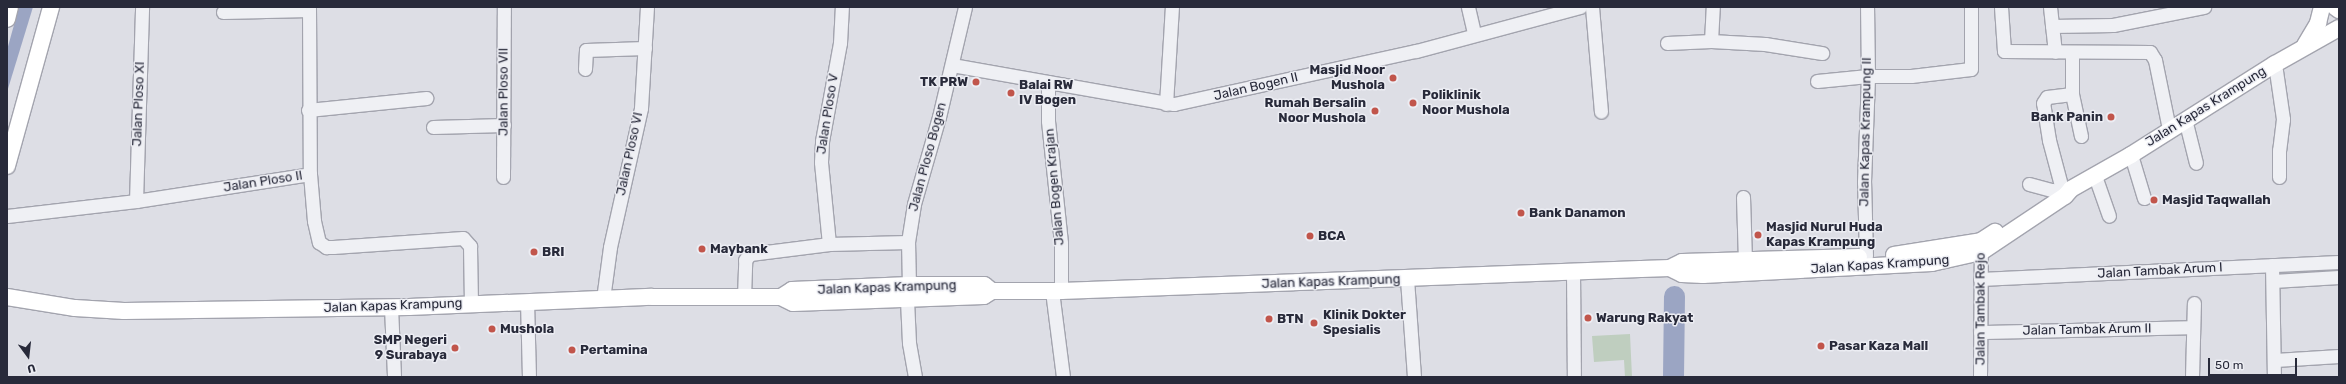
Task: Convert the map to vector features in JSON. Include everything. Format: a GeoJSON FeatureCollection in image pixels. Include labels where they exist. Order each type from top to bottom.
{"type":"FeatureCollection","features":[{"type":"Feature","properties":{"kind":"main road"},"geometry":{"type":"LineString","coordinates":[[7,19],[10,7]]}},
{"type":"Feature","properties":{"kind":"main road"},"geometry":{"type":"LineString","coordinates":[[7,166],[51,7]]}},
{"type":"Feature","properties":{"kind":"main road","name":"Jalan Kapas Krampung"},"geometry":{"type":"LineString","coordinates":[[1670,268],[1682,274],[1702,275],[1887,266],[1949,260],[1981,247],[2063,191],[2095,176],[2131,155],[2185,119],[2304,47],[2318,23],[2322,7]]}},
{"type":"Feature","properties":{"kind":"main road"},"geometry":{"type":"LineString","coordinates":[[2335,7],[2339,10]]}},
{"type":"Feature","properties":{"kind":"main road"},"geometry":{"type":"LineString","coordinates":[[2304,47],[2339,28]]}},
{"type":"Feature","properties":{"kind":"main road","name":"Jalan Kapas Krampung"},"geometry":{"type":"LineString","coordinates":[[7,297],[75,308],[124,312],[391,307],[604,299],[781,297],[792,290],[908,293],[984,285],[992,292],[1056,291],[1670,268],[1682,262],[1906,254],[1981,247]]}},
{"type":"Feature","properties":{"kind":"street","name":"Jalan Ploso XI"},"geometry":{"type":"LineString","coordinates":[[136,201],[142,7]]}},
{"type":"Feature","properties":{"kind":"street","name":"Jalan Ploso VII"},"geometry":{"type":"LineString","coordinates":[[503,177],[504,7]]}},
{"type":"Feature","properties":{"kind":"street","name":"Jalan Ploso VI"},"geometry":{"type":"LineString","coordinates":[[604,299],[610,247],[638,123],[647,7]]}},
{"type":"Feature","properties":{"kind":"street","name":"Jalan Ploso V"},"geometry":{"type":"LineString","coordinates":[[829,244],[821,162],[822,141],[839,50],[842,7]]}},
{"type":"Feature","properties":{"kind":"street","name":"Jalan Ploso Bogen"},"geometry":{"type":"LineString","coordinates":[[915,377],[909,343],[908,242],[916,193],[952,65],[965,7]]}},
{"type":"Feature","properties":{"kind":"street"},"geometry":{"type":"LineString","coordinates":[[1166,104],[1172,7]]}},
{"type":"Feature","properties":{"kind":"street"},"geometry":{"type":"LineString","coordinates":[[1468,7],[1474,34]]}},
{"type":"Feature","properties":{"kind":"street","name":"Jalan Bogen II"},"geometry":{"type":"LineString","coordinates":[[952,65],[1166,104],[1198,101],[1416,51],[1474,34],[1580,7]]}},
{"type":"Feature","properties":{"kind":"street"},"geometry":{"type":"LineString","coordinates":[[1592,7],[1602,112]]}},
{"type":"Feature","properties":{"kind":"street"},"geometry":{"type":"LineString","coordinates":[[1711,41],[1712,7]]}},
{"type":"Feature","properties":{"kind":"street","name":"Jalan Kapas Krampung II"},"geometry":{"type":"LineString","coordinates":[[1866,256],[1864,182],[1868,76],[1867,7]]}},
{"type":"Feature","properties":{"kind":"street"},"geometry":{"type":"LineString","coordinates":[[1817,81],[1868,76],[1911,76],[1971,69],[1971,7]]}},
{"type":"Feature","properties":{"kind":"street"},"geometry":{"type":"LineString","coordinates":[[2001,7],[2004,51],[2152,53],[2168,130]]}},
{"type":"Feature","properties":{"kind":"street"},"geometry":{"type":"LineString","coordinates":[[2050,7],[2055,52]]}},
{"type":"Feature","properties":{"kind":"street"},"geometry":{"type":"LineString","coordinates":[[2052,26],[2113,25],[2204,7]]}},
{"type":"Feature","properties":{"kind":"street"},"geometry":{"type":"LineString","coordinates":[[223,12],[309,8],[308,110],[310,174]]}},
{"type":"Feature","properties":{"kind":"street"},"geometry":{"type":"LineString","coordinates":[[1667,43],[1711,41],[1796,47],[1822,53]]}},
{"type":"Feature","properties":{"kind":"street"},"geometry":{"type":"LineString","coordinates":[[585,69],[586,50],[645,48]]}},
{"type":"Feature","properties":{"kind":"street"},"geometry":{"type":"LineString","coordinates":[[2072,52],[2072,94],[2081,136]]}},
{"type":"Feature","properties":{"kind":"street"},"geometry":{"type":"LineString","coordinates":[[2275,64],[2283,119],[2279,150],[2280,177]]}},
{"type":"Feature","properties":{"kind":"street","name":"Jalan Bogen Krajan"},"geometry":{"type":"LineString","coordinates":[[1048,82],[1048,121],[1061,243],[1056,291],[1063,377]]}},
{"type":"Feature","properties":{"kind":"street"},"geometry":{"type":"LineString","coordinates":[[2029,184],[2052,190],[2063,191],[2049,140],[2043,103],[2047,97],[2072,94]]}},
{"type":"Feature","properties":{"kind":"street"},"geometry":{"type":"LineString","coordinates":[[308,110],[426,98]]}},
{"type":"Feature","properties":{"kind":"street"},"geometry":{"type":"LineString","coordinates":[[2185,119],[2196,163]]}},
{"type":"Feature","properties":{"kind":"street"},"geometry":{"type":"LineString","coordinates":[[433,127],[504,125]]}},
{"type":"Feature","properties":{"kind":"street"},"geometry":{"type":"LineString","coordinates":[[2131,155],[2144,198]]}},
{"type":"Feature","properties":{"kind":"street","name":"Jalan Ploso II"},"geometry":{"type":"LineString","coordinates":[[7,216],[136,201],[310,174],[316,231],[322,245],[333,247],[463,238],[470,246],[471,304]]}},
{"type":"Feature","properties":{"kind":"street"},"geometry":{"type":"LineString","coordinates":[[2095,176],[2109,216]]}},
{"type":"Feature","properties":{"kind":"street"},"geometry":{"type":"LineString","coordinates":[[1743,197],[1745,260]]}},
{"type":"Feature","properties":{"kind":"street"},"geometry":{"type":"LineString","coordinates":[[744,297],[745,260],[747,255],[829,244],[908,242]]}},
{"type":"Feature","properties":{"kind":"street","name":"Jalan Tambak Rejo"},"geometry":{"type":"LineString","coordinates":[[1980,377],[1981,247]]}},
{"type":"Feature","properties":{"kind":"street","name":"Jalan Tambak Arum I"},"geometry":{"type":"LineString","coordinates":[[1980,279],[2339,262]]}},
{"type":"Feature","properties":{"kind":"street"},"geometry":{"type":"LineString","coordinates":[[2272,265],[2275,360],[2274,377]]}},
{"type":"Feature","properties":{"kind":"street"},"geometry":{"type":"LineString","coordinates":[[1573,272],[1574,377]]}},
{"type":"Feature","properties":{"kind":"street"},"geometry":{"type":"LineString","coordinates":[[2273,281],[2339,277]]}},
{"type":"Feature","properties":{"kind":"street"},"geometry":{"type":"LineString","coordinates":[[1407,279],[1414,377]]}},
{"type":"Feature","properties":{"kind":"street"},"geometry":{"type":"LineString","coordinates":[[526,302],[530,377]]}},
{"type":"Feature","properties":{"kind":"street"},"geometry":{"type":"LineString","coordinates":[[2192,377],[2194,303]]}},
{"type":"Feature","properties":{"kind":"street"},"geometry":{"type":"LineString","coordinates":[[391,307],[394,377]]}},
{"type":"Feature","properties":{"kind":"street","name":"Jalan Tambak Arum II"},"geometry":{"type":"LineString","coordinates":[[1980,332],[2193,327]]}},
{"type":"Feature","properties":{"kind":"street"},"geometry":{"type":"LineString","coordinates":[[2275,360],[2339,356]]}},
{"type":"Feature","properties":{"kind":"green space"},"geometry":{"type":"Polygon","coordinates":[[[1630,334],[1632,377],[1625,377],[1624,360],[1594,362],[1592,336],[1630,334]]]}},
{"type":"Feature","properties":{"kind":"water"},"geometry":{"type":"Polygon","coordinates":[[[19,7],[33,7],[7,92],[7,50],[19,7]]]}},
{"type":"Feature","properties":{"kind":"waterway"},"geometry":{"type":"LineString","coordinates":[[1673,377],[1674,296]]}},
{"type":"Feature","properties":{"kind":"place","name":"Masjid Noor Mushola"},"geometry":{"type":"Point","coordinates":[1393,78]}},
{"type":"Feature","properties":{"kind":"place","name":"TK PRW"},"geometry":{"type":"Point","coordinates":[976,82]}},
{"type":"Feature","properties":{"kind":"place","name":"Balai RW IV Bogen"},"geometry":{"type":"Point","coordinates":[1011,93]}},
{"type":"Feature","properties":{"kind":"place","name":"Poliklinik Noor Mushola"},"geometry":{"type":"Point","coordinates":[1413,103]}},
{"type":"Feature","properties":{"kind":"place","name":"Rumah Bersalin Noor Mushola"},"geometry":{"type":"Point","coordinates":[1375,111]}},
{"type":"Feature","properties":{"kind":"place","name":"Bank Panin"},"geometry":{"type":"Point","coordinates":[2111,117]}},
{"type":"Feature","properties":{"kind":"place","name":"Masjid Taqwallah"},"geometry":{"type":"Point","coordinates":[2154,200]}},
{"type":"Feature","properties":{"kind":"place","name":"Bank Danamon"},"geometry":{"type":"Point","coordinates":[1521,213]}},
{"type":"Feature","properties":{"kind":"place","name":"Masjid Nurul Huda Kapas Krampung"},"geometry":{"type":"Point","coordinates":[1758,235]}},
{"type":"Feature","properties":{"kind":"place","name":"BCA"},"geometry":{"type":"Point","coordinates":[1310,236]}},
{"type":"Feature","properties":{"kind":"place","name":"Maybank"},"geometry":{"type":"Point","coordinates":[702,249]}},
{"type":"Feature","properties":{"kind":"place","name":"BRI"},"geometry":{"type":"Point","coordinates":[534,252]}},
{"type":"Feature","properties":{"kind":"place","name":"Warung Rakyat"},"geometry":{"type":"Point","coordinates":[1588,318]}},
{"type":"Feature","properties":{"kind":"place","name":"BTN"},"geometry":{"type":"Point","coordinates":[1269,319]}},
{"type":"Feature","properties":{"kind":"place","name":"Klinik Dokter Spesialis"},"geometry":{"type":"Point","coordinates":[1314,323]}},
{"type":"Feature","properties":{"kind":"place","name":"Mushola"},"geometry":{"type":"Point","coordinates":[492,329]}},
{"type":"Feature","properties":{"kind":"place","name":"Pasar Kaza Mall"},"geometry":{"type":"Point","coordinates":[1821,346]}},
{"type":"Feature","properties":{"kind":"place","name":"SMP Negeri 9 Surabaya"},"geometry":{"type":"Point","coordinates":[455,348]}},
{"type":"Feature","properties":{"kind":"place","name":"Pertamina"},"geometry":{"type":"Point","coordinates":[572,350]}}]}
